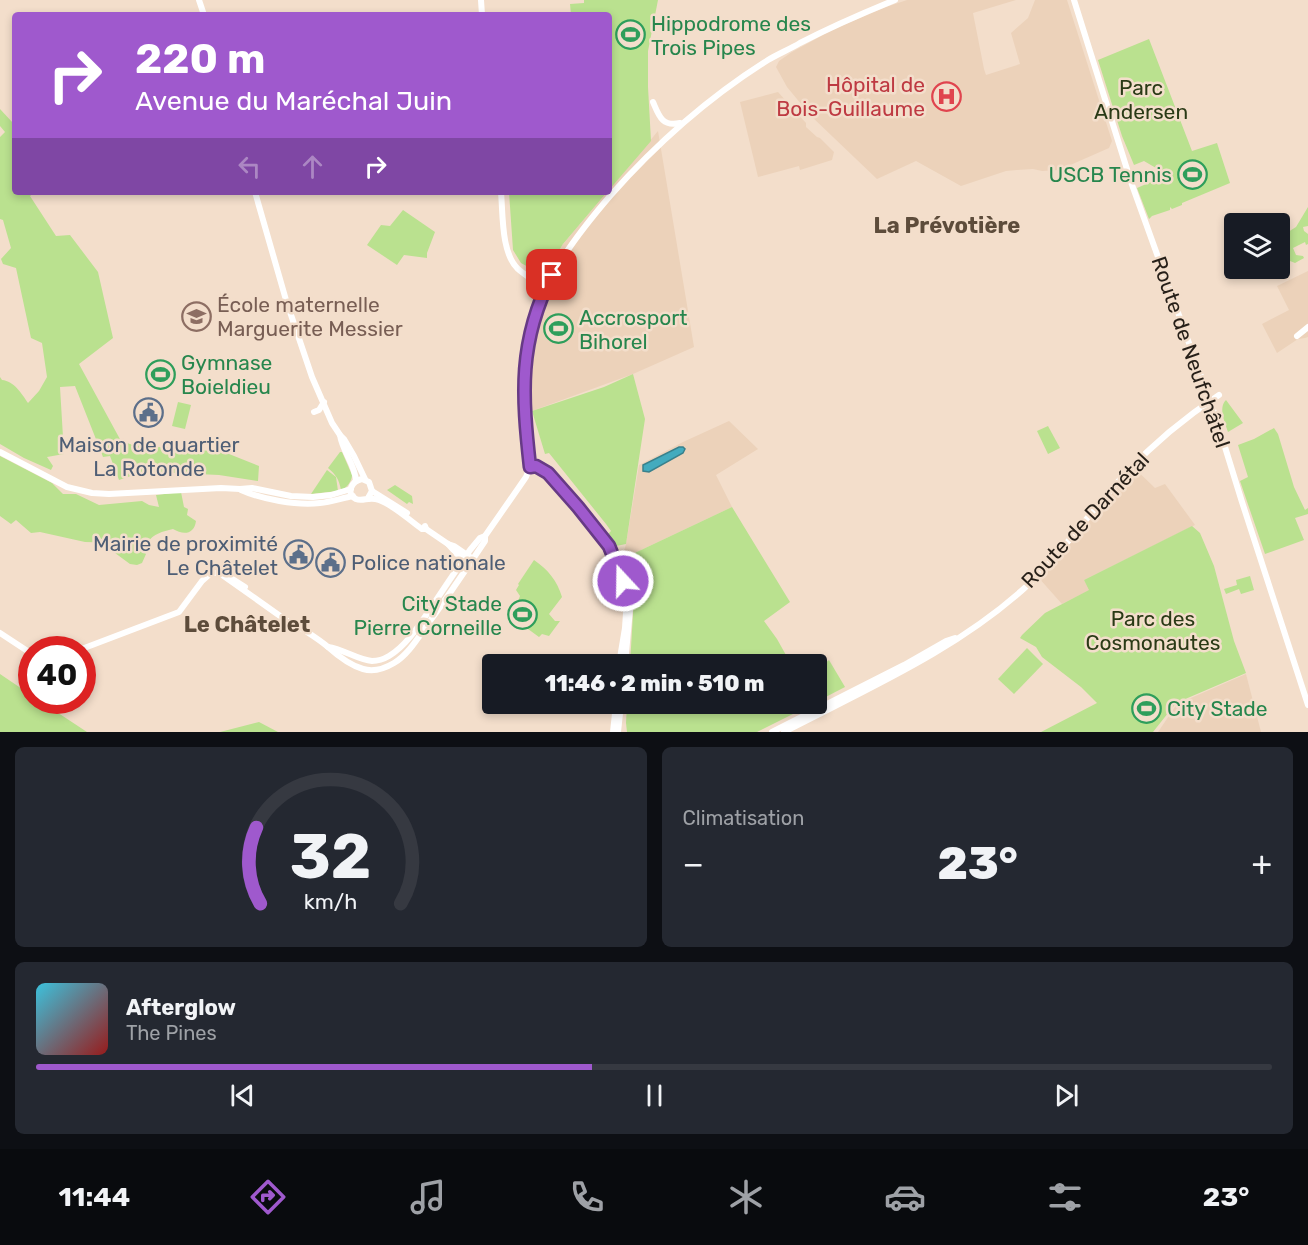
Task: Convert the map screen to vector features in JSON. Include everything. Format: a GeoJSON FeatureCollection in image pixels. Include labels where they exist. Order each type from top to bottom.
{"type":"FeatureCollection","features":[{"type":"Feature","properties":{"kind":"street"},"geometry":{"type":"LineString","coordinates":[[96,644],[176,614],[204,578],[218,572],[227,574],[327,646],[372,661],[389,656],[399,648],[468,559],[480,538],[485,536],[523,483],[530,467],[524,377],[529,335],[545,288],[567,249],[639,165],[683,122],[716,96],[769,59],[830,28],[895,0]]}},
{"type":"Feature","properties":{"kind":"street","name":"Route de Neufchâtel"},"geometry":{"type":"LineString","coordinates":[[1074,0],[1128,175],[1210,401],[1308,705]]}},
{"type":"Feature","properties":{"kind":"street"},"geometry":{"type":"LineString","coordinates":[[653,102],[660,118],[665,122],[672,124],[683,122]]}},
{"type":"Feature","properties":{"kind":"street"},"geometry":{"type":"LineString","coordinates":[[256,195],[301,349],[332,423],[344,439],[365,479],[371,485],[372,491],[368,498]]}},
{"type":"Feature","properties":{"kind":"street"},"geometry":{"type":"LineString","coordinates":[[501,195],[509,255],[517,268],[545,288]]}},
{"type":"Feature","properties":{"kind":"street"},"geometry":{"type":"LineString","coordinates":[[1297,336],[1308,327]]}},
{"type":"Feature","properties":{"kind":"street","name":"Route de Darnétal"},"geometry":{"type":"LineString","coordinates":[[784,732],[946,646],[996,612],[1058,553],[1125,474],[1174,427],[1219,395]]}},
{"type":"Feature","properties":{"kind":"street"},"geometry":{"type":"LineString","coordinates":[[314,412],[319,410],[324,402]]}},
{"type":"Feature","properties":{"kind":"street"},"geometry":{"type":"LineString","coordinates":[[340,435],[356,481]]}},
{"type":"Feature","properties":{"kind":"street"},"geometry":{"type":"LineString","coordinates":[[0,452],[68,487],[92,493],[252,488],[291,496],[313,497],[352,493]]}},
{"type":"Feature","properties":{"kind":"street"},"geometry":{"type":"LineString","coordinates":[[530,467],[540,468],[552,477],[609,546],[630,603],[626,654]]}},
{"type":"Feature","properties":{"kind":"street"},"geometry":{"type":"LineString","coordinates":[[365,479],[356,481],[352,485],[352,493],[359,500],[368,498],[385,503],[422,529],[426,529]]}},
{"type":"Feature","properties":{"kind":"street"},"geometry":{"type":"LineString","coordinates":[[372,491],[454,546],[468,559]]}},
{"type":"Feature","properties":{"kind":"street"},"geometry":{"type":"LineString","coordinates":[[620,654],[627,598]]}},
{"type":"Feature","properties":{"kind":"street"},"geometry":{"type":"LineString","coordinates":[[0,633],[18,645]]}},
{"type":"Feature","properties":{"kind":"street","name":"Route de Darnétal"},"geometry":{"type":"LineString","coordinates":[[772,732],[904,665],[946,641],[959,637]]}},
{"type":"Feature","properties":{"kind":"street"},"geometry":{"type":"LineString","coordinates":[[613,732],[615,714]]}},
{"type":"Feature","properties":{"kind":"street"},"geometry":{"type":"LineString","coordinates":[[618,732],[620,714]]}},
{"type":"Feature","properties":{"kind":"shaded area","name":"Hôpital de Bois-Guillaume"},"geometry":{"type":"Polygon","coordinates":[[[907,0],[1016,0],[973,13],[986,75],[1020,64],[1011,33],[1028,18],[1035,0],[1067,0],[1112,141],[1109,148],[1059,170],[1006,171],[961,186],[916,161],[877,179],[811,116],[787,87],[776,67],[779,61],[792,52],[834,29],[907,0]]]}},
{"type":"Feature","properties":{"kind":"shaded area"},"geometry":{"type":"Polygon","coordinates":[[[778,92],[806,123],[806,127],[834,152],[832,160],[800,170],[799,166],[758,177],[740,102],[778,92]]]}},
{"type":"Feature","properties":{"kind":"shaded area"},"geometry":{"type":"Polygon","coordinates":[[[658,131],[694,347],[633,374],[532,411],[521,403],[543,268],[604,195],[612,195],[612,186],[658,131]]]}},
{"type":"Feature","properties":{"kind":"shaded area"},"geometry":{"type":"Polygon","coordinates":[[[1308,271],[1308,337],[1298,339],[1277,353],[1262,324],[1289,310],[1277,286],[1308,271]]]}},
{"type":"Feature","properties":{"kind":"shaded area"},"geometry":{"type":"Polygon","coordinates":[[[729,421],[758,449],[716,475],[732,507],[622,559],[639,465],[729,421]]]}},
{"type":"Feature","properties":{"kind":"shaded area"},"geometry":{"type":"Polygon","coordinates":[[[1132,466],[1155,488],[1165,484],[1195,525],[1084,580],[1090,590],[1062,604],[1038,577],[1132,466]]]}},
{"type":"Feature","properties":{"kind":"shaded area"},"geometry":{"type":"Polygon","coordinates":[[[1246,674],[1261,732],[1158,732],[1177,704],[1246,674]]]}},
{"type":"Feature","properties":{"kind":"green space"},"geometry":{"type":"Polygon","coordinates":[[[584,0],[658,0],[648,51],[651,141],[612,186],[612,12],[571,12],[570,4],[584,3],[584,0]]]}},
{"type":"Feature","properties":{"kind":"green space","name":"Parc Andersen"},"geometry":{"type":"Polygon","coordinates":[[[1149,39],[1192,151],[1217,143],[1230,183],[1172,209],[1170,207],[1170,210],[1149,219],[1137,188],[1160,178],[1156,168],[1144,161],[1134,165],[1122,136],[1098,60],[1149,39]]]}},
{"type":"Feature","properties":{"kind":"green space"},"geometry":{"type":"Polygon","coordinates":[[[0,109],[12,122],[12,195],[31,195],[56,236],[70,235],[98,272],[113,338],[79,364],[121,441],[133,445],[224,452],[259,466],[258,481],[219,475],[154,472],[139,473],[119,480],[110,456],[103,457],[75,386],[60,387],[64,454],[47,457],[53,466],[51,470],[0,444],[0,377],[14,385],[28,403],[39,391],[47,377],[42,343],[31,338],[16,268],[3,264],[1,259],[11,248],[3,220],[0,219],[0,137],[5,132],[0,126],[0,109]]]}},
{"type":"Feature","properties":{"kind":"green space"},"geometry":{"type":"Polygon","coordinates":[[[509,195],[604,195],[563,244],[543,275],[521,263],[513,250],[509,195]]]}},
{"type":"Feature","properties":{"kind":"green space"},"geometry":{"type":"Polygon","coordinates":[[[1308,207],[1308,226],[1303,227],[1308,234],[1308,244],[1306,245],[1305,242],[1293,248],[1296,255],[1304,258],[1295,263],[1290,261],[1290,231],[1296,227],[1308,207]]]}},
{"type":"Feature","properties":{"kind":"green space"},"geometry":{"type":"Polygon","coordinates":[[[403,210],[435,232],[427,258],[404,255],[397,265],[367,245],[381,225],[390,226],[403,210]]]}},
{"type":"Feature","properties":{"kind":"green space"},"geometry":{"type":"Polygon","coordinates":[[[633,374],[645,419],[626,544],[616,546],[607,535],[611,531],[606,524],[549,453],[545,454],[532,411],[604,387],[633,374]]]}},
{"type":"Feature","properties":{"kind":"green space"},"geometry":{"type":"Polygon","coordinates":[[[1226,400],[1243,423],[1228,432],[1222,411],[1226,400]]]}},
{"type":"Feature","properties":{"kind":"green space"},"geometry":{"type":"Polygon","coordinates":[[[178,402],[191,405],[185,429],[172,426],[178,402]]]}},
{"type":"Feature","properties":{"kind":"green space"},"geometry":{"type":"Polygon","coordinates":[[[1048,426],[1060,448],[1048,454],[1037,431],[1048,426]]]}},
{"type":"Feature","properties":{"kind":"green space"},"geometry":{"type":"Polygon","coordinates":[[[1274,428],[1278,434],[1294,487],[1305,510],[1308,508],[1308,514],[1295,518],[1304,540],[1265,554],[1240,481],[1248,477],[1238,445],[1274,428]]]}},
{"type":"Feature","properties":{"kind":"green space"},"geometry":{"type":"Polygon","coordinates":[[[340,452],[352,475],[349,484],[341,490],[337,478],[328,468],[340,452]]]}},
{"type":"Feature","properties":{"kind":"green space"},"geometry":{"type":"Polygon","coordinates":[[[0,456],[52,483],[63,494],[76,494],[99,505],[142,501],[159,507],[156,495],[181,492],[184,507],[188,509],[187,515],[196,521],[195,526],[188,532],[173,529],[162,532],[147,543],[134,545],[134,548],[142,548],[146,554],[142,563],[137,565],[130,564],[115,553],[120,543],[85,542],[40,532],[31,533],[16,520],[11,524],[0,516],[0,456]]]}},
{"type":"Feature","properties":{"kind":"green space"},"geometry":{"type":"Polygon","coordinates":[[[327,470],[336,477],[338,491],[311,494],[327,470]]]}},
{"type":"Feature","properties":{"kind":"green space"},"geometry":{"type":"Polygon","coordinates":[[[395,485],[412,496],[413,504],[409,502],[407,504],[387,490],[395,485]]]}},
{"type":"Feature","properties":{"kind":"green space"},"geometry":{"type":"Polygon","coordinates":[[[732,507],[790,602],[764,621],[785,654],[631,654],[634,597],[622,559],[732,507]]]}},
{"type":"Feature","properties":{"kind":"green space","name":"Parc des Cosmonautes"},"geometry":{"type":"Polygon","coordinates":[[[1192,526],[1200,533],[1214,566],[1234,641],[1246,673],[1176,703],[1153,732],[1041,732],[1097,703],[1081,687],[1042,657],[1036,647],[1020,638],[1022,635],[1045,613],[1089,590],[1084,580],[1192,526]]]}},
{"type":"Feature","properties":{"kind":"green space"},"geometry":{"type":"Polygon","coordinates":[[[534,560],[551,576],[562,597],[549,614],[555,621],[560,621],[549,636],[542,634],[539,637],[513,618],[522,604],[518,601],[520,596],[516,590],[518,584],[534,560]]]}},
{"type":"Feature","properties":{"kind":"green space"},"geometry":{"type":"Polygon","coordinates":[[[1250,576],[1254,590],[1241,594],[1239,589],[1226,594],[1224,589],[1237,585],[1236,580],[1250,576]]]}},
{"type":"Feature","properties":{"kind":"green space"},"geometry":{"type":"Polygon","coordinates":[[[1027,648],[1043,664],[1014,694],[998,679],[1027,648]]]}},
{"type":"Feature","properties":{"kind":"green space"},"geometry":{"type":"Polygon","coordinates":[[[829,660],[845,687],[827,696],[827,662],[829,660]]]}},
{"type":"Feature","properties":{"kind":"green space"},"geometry":{"type":"Polygon","coordinates":[[[0,674],[18,686],[18,714],[60,714],[87,732],[0,732],[0,674]]]}},
{"type":"Feature","properties":{"kind":"green space"},"geometry":{"type":"Polygon","coordinates":[[[626,714],[793,714],[757,732],[627,732],[626,714]]]}},
{"type":"Feature","properties":{"kind":"green space"},"geometry":{"type":"Polygon","coordinates":[[[259,722],[278,732],[220,732],[259,722]]]}},
{"type":"Feature","properties":{"kind":"water"},"geometry":{"type":"Polygon","coordinates":[[[679,447],[685,449],[683,453],[649,472],[643,471],[643,465],[679,447]]]}},
{"type":"Feature","properties":{"kind":"place","name":"Hippodrome des Trois Pipes"},"geometry":{"type":"Point","coordinates":[630,35]}},
{"type":"Feature","properties":{"kind":"place","name":"Hôpital de Bois-Guillaume"},"geometry":{"type":"Point","coordinates":[946,96]}},
{"type":"Feature","properties":{"kind":"place","name":"USCB Tennis"},"geometry":{"type":"Point","coordinates":[1193,174]}},
{"type":"Feature","properties":{"kind":"place","name":"École maternelle Marguerite Messier"},"geometry":{"type":"Point","coordinates":[196,316]}},
{"type":"Feature","properties":{"kind":"place","name":"Accrosport Bihorel"},"geometry":{"type":"Point","coordinates":[558,329]}},
{"type":"Feature","properties":{"kind":"place","name":"Gymnase Boieldieu"},"geometry":{"type":"Point","coordinates":[160,374]}},
{"type":"Feature","properties":{"kind":"place","name":"Maison de quartier La Rotonde"},"geometry":{"type":"Point","coordinates":[149,413]}},
{"type":"Feature","properties":{"kind":"place","name":"Mairie de proximité Le Châtelet"},"geometry":{"type":"Point","coordinates":[299,555]}},
{"type":"Feature","properties":{"kind":"place","name":"Police nationale"},"geometry":{"type":"Point","coordinates":[330,562]}},
{"type":"Feature","properties":{"kind":"place","name":"City Stade Pierre Corneille"},"geometry":{"type":"Point","coordinates":[523,615]}},
{"type":"Feature","properties":{"kind":"place","name":"City Stade"},"geometry":{"type":"Point","coordinates":[1146,708]}},
{"type":"Feature","properties":{"kind":"district","name":"La Prévotière"},"geometry":{"type":"Point","coordinates":[947,225]}},
{"type":"Feature","properties":{"kind":"district","name":"Le Châtelet"},"geometry":{"type":"Point","coordinates":[247,624]}},
{"type":"Feature","properties":{"kind":"route"},"geometry":{"type":"LineString","coordinates":[[552,275],[540,299],[529,335],[526,356],[524,393],[530,467],[536,466],[548,473],[578,507],[609,546],[623,581]]}}]}
